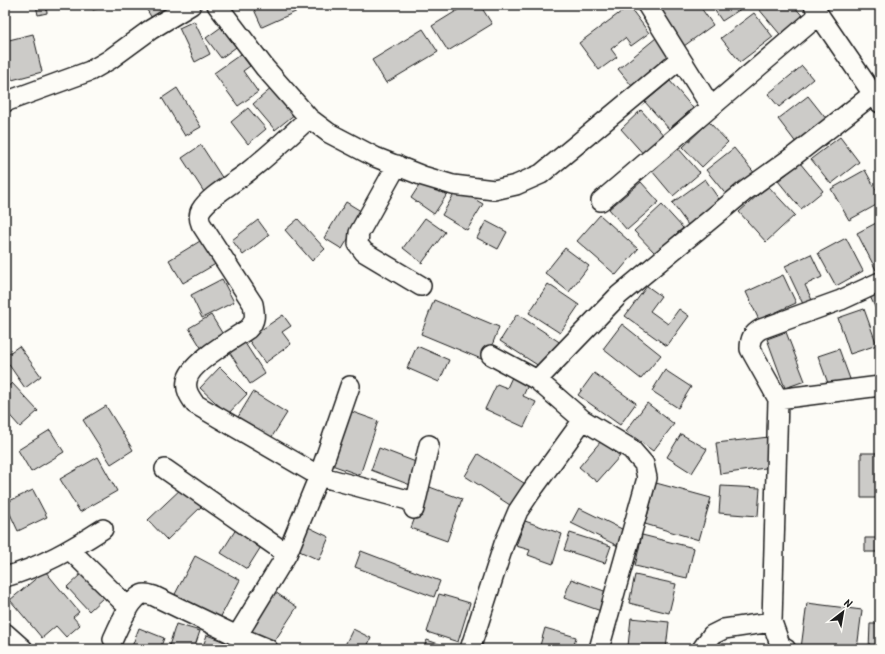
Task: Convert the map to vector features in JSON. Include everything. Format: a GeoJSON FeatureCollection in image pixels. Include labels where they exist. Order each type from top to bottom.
{"type":"FeatureCollection","features":[{"type":"Feature","properties":{"kind":"street"},"geometry":{"type":"LineString","coordinates":[[5,102],[90,72],[150,30],[191,5]]}},
{"type":"Feature","properties":{"kind":"street"},"geometry":{"type":"LineString","coordinates":[[217,5],[265,68],[310,118],[329,133],[375,157],[423,176],[453,185],[494,190],[516,185],[541,174],[680,59]]}},
{"type":"Feature","properties":{"kind":"street"},"geometry":{"type":"LineString","coordinates":[[647,5],[711,107]]}},
{"type":"Feature","properties":{"kind":"street"},"geometry":{"type":"LineString","coordinates":[[537,380],[619,296],[745,191],[795,154],[876,98],[817,10],[711,107],[601,201]]}},
{"type":"Feature","properties":{"kind":"street"},"geometry":{"type":"LineString","coordinates":[[310,118],[248,172],[208,201],[201,209],[198,217],[201,224],[253,304],[255,315],[253,323],[248,329],[200,361],[191,371],[186,380],[188,394],[195,404],[320,476],[415,505],[429,445]]}},
{"type":"Feature","properties":{"kind":"street"},"geometry":{"type":"LineString","coordinates":[[397,165],[359,233],[358,244],[364,252],[420,286]]}},
{"type":"Feature","properties":{"kind":"street"},"geometry":{"type":"LineString","coordinates":[[786,649],[781,646],[772,622],[778,400],[750,350],[750,340],[753,334],[761,329],[841,300],[880,282]]}},
{"type":"Feature","properties":{"kind":"street"},"geometry":{"type":"LineString","coordinates":[[491,355],[537,380],[583,420],[631,450],[644,464],[647,478],[599,649]]}},
{"type":"Feature","properties":{"kind":"street"},"geometry":{"type":"LineString","coordinates":[[237,636],[287,554],[320,476],[350,386]]}},
{"type":"Feature","properties":{"kind":"street"},"geometry":{"type":"LineString","coordinates":[[778,400],[880,386]]}},
{"type":"Feature","properties":{"kind":"street"},"geometry":{"type":"LineString","coordinates":[[470,649],[504,544],[518,511],[583,420]]}},
{"type":"Feature","properties":{"kind":"street"},"geometry":{"type":"LineString","coordinates":[[165,469],[287,554]]}},
{"type":"Feature","properties":{"kind":"street"},"geometry":{"type":"LineString","coordinates":[[5,577],[21,573],[48,562],[103,529]]}},
{"type":"Feature","properties":{"kind":"street"},"geometry":{"type":"LineString","coordinates":[[70,550],[129,608]]}},
{"type":"Feature","properties":{"kind":"street"},"geometry":{"type":"LineString","coordinates":[[113,639],[129,608],[137,597],[144,594],[154,596],[237,636],[268,649]]}},
{"type":"Feature","properties":{"kind":"street"},"geometry":{"type":"LineString","coordinates":[[702,649],[712,635],[724,630],[772,622]]}},
{"type":"Feature","properties":{"kind":"street"},"geometry":{"type":"LineString","coordinates":[[5,633],[23,649]]}},
{"type":"Feature","properties":{"kind":"building"},"geometry":{"type":"Polygon","coordinates":[[[36,5],[46,5],[47,13],[38,15],[36,5]]]}},
{"type":"Feature","properties":{"kind":"building"},"geometry":{"type":"Polygon","coordinates":[[[91,5],[109,5],[93,10],[91,5]]]}},
{"type":"Feature","properties":{"kind":"building"},"geometry":{"type":"Polygon","coordinates":[[[144,5],[169,5],[171,9],[153,20],[144,5]]]}},
{"type":"Feature","properties":{"kind":"building"},"geometry":{"type":"Polygon","coordinates":[[[252,5],[300,5],[302,9],[262,27],[252,5]]]}},
{"type":"Feature","properties":{"kind":"building"},"geometry":{"type":"Polygon","coordinates":[[[466,5],[480,5],[492,24],[448,51],[432,26],[466,5]]]}},
{"type":"Feature","properties":{"kind":"building"},"geometry":{"type":"Polygon","coordinates":[[[699,5],[713,25],[684,46],[656,6],[699,5]]]}},
{"type":"Feature","properties":{"kind":"building"},"geometry":{"type":"Polygon","coordinates":[[[711,5],[747,5],[722,21],[711,5]]]}},
{"type":"Feature","properties":{"kind":"building"},"geometry":{"type":"Polygon","coordinates":[[[762,5],[793,5],[806,20],[784,39],[758,8],[762,5]]]}},
{"type":"Feature","properties":{"kind":"building"},"geometry":{"type":"Polygon","coordinates":[[[629,6],[649,33],[631,46],[625,38],[611,49],[617,57],[599,70],[579,43],[629,6]]]}},
{"type":"Feature","properties":{"kind":"building"},"geometry":{"type":"Polygon","coordinates":[[[754,13],[773,37],[740,62],[721,38],[754,13]]]}},
{"type":"Feature","properties":{"kind":"building"},"geometry":{"type":"Polygon","coordinates":[[[194,21],[210,54],[195,62],[179,28],[194,21]]]}},
{"type":"Feature","properties":{"kind":"building"},"geometry":{"type":"Polygon","coordinates":[[[224,25],[239,45],[221,58],[206,38],[224,25]]]}},
{"type":"Feature","properties":{"kind":"building"},"geometry":{"type":"Polygon","coordinates":[[[423,29],[438,52],[386,83],[372,60],[423,29]]]}},
{"type":"Feature","properties":{"kind":"building"},"geometry":{"type":"Polygon","coordinates":[[[33,34],[42,72],[12,80],[5,54],[5,41],[33,34]]]}},
{"type":"Feature","properties":{"kind":"building"},"geometry":{"type":"Polygon","coordinates":[[[656,38],[674,60],[636,91],[618,69],[656,38]]]}},
{"type":"Feature","properties":{"kind":"building"},"geometry":{"type":"Polygon","coordinates":[[[241,54],[250,66],[243,71],[258,92],[238,106],[214,73],[241,54]]]}},
{"type":"Feature","properties":{"kind":"building"},"geometry":{"type":"Polygon","coordinates":[[[802,66],[813,79],[779,107],[768,94],[802,66]]]}},
{"type":"Feature","properties":{"kind":"building"},"geometry":{"type":"Polygon","coordinates":[[[670,81],[693,108],[669,129],[645,102],[670,81]]]}},
{"type":"Feature","properties":{"kind":"building"},"geometry":{"type":"Polygon","coordinates":[[[273,87],[295,114],[275,130],[253,104],[273,87]]]}},
{"type":"Feature","properties":{"kind":"building"},"geometry":{"type":"Polygon","coordinates":[[[177,88],[201,127],[185,136],[162,98],[177,88]]]}},
{"type":"Feature","properties":{"kind":"building"},"geometry":{"type":"Polygon","coordinates":[[[808,96],[827,120],[797,144],[778,119],[808,96]]]}},
{"type":"Feature","properties":{"kind":"building"},"geometry":{"type":"Polygon","coordinates":[[[248,108],[266,129],[248,144],[231,122],[248,108]]]}},
{"type":"Feature","properties":{"kind":"building"},"geometry":{"type":"Polygon","coordinates":[[[641,110],[667,139],[646,157],[621,129],[641,110]]]}},
{"type":"Feature","properties":{"kind":"building"},"geometry":{"type":"Polygon","coordinates":[[[709,122],[728,142],[702,167],[683,147],[709,122]]]}},
{"type":"Feature","properties":{"kind":"building"},"geometry":{"type":"Polygon","coordinates":[[[840,137],[859,162],[831,184],[811,159],[840,137]]]}},
{"type":"Feature","properties":{"kind":"building"},"geometry":{"type":"Polygon","coordinates":[[[201,145],[225,182],[206,195],[182,158],[201,145]]]}},
{"type":"Feature","properties":{"kind":"building"},"geometry":{"type":"Polygon","coordinates":[[[678,148],[700,173],[673,196],[652,171],[678,148]]]}},
{"type":"Feature","properties":{"kind":"building"},"geometry":{"type":"Polygon","coordinates":[[[734,148],[760,180],[732,202],[706,170],[734,148]]]}},
{"type":"Feature","properties":{"kind":"building"},"geometry":{"type":"Polygon","coordinates":[[[800,163],[823,191],[801,209],[778,181],[800,163]]]}},
{"type":"Feature","properties":{"kind":"building"},"geometry":{"type":"Polygon","coordinates":[[[865,170],[880,197],[880,203],[849,220],[831,189],[865,170]]]}},
{"type":"Feature","properties":{"kind":"building"},"geometry":{"type":"Polygon","coordinates":[[[424,178],[448,193],[434,214],[411,198],[424,178]]]}},
{"type":"Feature","properties":{"kind":"building"},"geometry":{"type":"Polygon","coordinates":[[[705,179],[721,202],[688,225],[672,203],[705,179]]]}},
{"type":"Feature","properties":{"kind":"building"},"geometry":{"type":"Polygon","coordinates":[[[641,182],[659,202],[627,230],[609,209],[641,182]]]}},
{"type":"Feature","properties":{"kind":"building"},"geometry":{"type":"Polygon","coordinates":[[[768,186],[795,215],[766,242],[739,212],[768,186]]]}},
{"type":"Feature","properties":{"kind":"building"},"geometry":{"type":"Polygon","coordinates":[[[457,189],[483,204],[467,230],[442,215],[457,189]]]}},
{"type":"Feature","properties":{"kind":"building"},"geometry":{"type":"Polygon","coordinates":[[[346,202],[364,213],[342,249],[324,238],[346,202]]]}},
{"type":"Feature","properties":{"kind":"building"},"geometry":{"type":"Polygon","coordinates":[[[662,205],[683,228],[655,253],[634,231],[662,205]]]}},
{"type":"Feature","properties":{"kind":"building"},"geometry":{"type":"Polygon","coordinates":[[[600,215],[638,249],[616,275],[577,241],[600,215]]]}},
{"type":"Feature","properties":{"kind":"building"},"geometry":{"type":"Polygon","coordinates":[[[425,218],[445,232],[422,263],[403,248],[425,218]]]}},
{"type":"Feature","properties":{"kind":"building"},"geometry":{"type":"Polygon","coordinates":[[[298,219],[325,249],[312,261],[285,230],[298,219]]]}},
{"type":"Feature","properties":{"kind":"building"},"geometry":{"type":"Polygon","coordinates":[[[258,220],[269,235],[243,255],[232,240],[258,220]]]}},
{"type":"Feature","properties":{"kind":"building"},"geometry":{"type":"Polygon","coordinates":[[[486,221],[507,232],[498,249],[477,238],[486,221]]]}},
{"type":"Feature","properties":{"kind":"building"},"geometry":{"type":"Polygon","coordinates":[[[878,222],[880,227],[880,268],[876,270],[857,233],[878,222]]]}},
{"type":"Feature","properties":{"kind":"building"},"geometry":{"type":"Polygon","coordinates":[[[205,238],[219,262],[183,283],[169,260],[205,238]]]}},
{"type":"Feature","properties":{"kind":"building"},"geometry":{"type":"Polygon","coordinates":[[[846,238],[863,271],[836,286],[818,253],[846,238]]]}},
{"type":"Feature","properties":{"kind":"building"},"geometry":{"type":"Polygon","coordinates":[[[565,248],[589,266],[569,292],[545,273],[565,248]]]}},
{"type":"Feature","properties":{"kind":"building"},"geometry":{"type":"Polygon","coordinates":[[[811,254],[822,277],[805,285],[812,300],[803,304],[785,266],[811,254]]]}},
{"type":"Feature","properties":{"kind":"building"},"geometry":{"type":"Polygon","coordinates":[[[783,275],[796,303],[759,320],[746,292],[783,275]]]}},
{"type":"Feature","properties":{"kind":"building"},"geometry":{"type":"Polygon","coordinates":[[[222,279],[234,302],[202,318],[191,295],[222,279]]]}},
{"type":"Feature","properties":{"kind":"building"},"geometry":{"type":"Polygon","coordinates":[[[548,284],[579,305],[560,333],[529,313],[548,284]]]}},
{"type":"Feature","properties":{"kind":"building"},"geometry":{"type":"Polygon","coordinates":[[[647,286],[661,296],[650,311],[668,324],[679,309],[689,316],[667,346],[625,316],[647,286]]]}},
{"type":"Feature","properties":{"kind":"building"},"geometry":{"type":"Polygon","coordinates":[[[880,289],[880,318],[869,294],[880,289]]]}},
{"type":"Feature","properties":{"kind":"building"},"geometry":{"type":"Polygon","coordinates":[[[434,300],[499,327],[486,361],[421,334],[434,300]]]}},
{"type":"Feature","properties":{"kind":"building"},"geometry":{"type":"Polygon","coordinates":[[[864,309],[877,345],[850,354],[838,318],[864,309]]]}},
{"type":"Feature","properties":{"kind":"building"},"geometry":{"type":"Polygon","coordinates":[[[517,314],[570,349],[553,375],[500,341],[517,314]]]}},
{"type":"Feature","properties":{"kind":"building"},"geometry":{"type":"Polygon","coordinates":[[[211,315],[227,341],[205,354],[189,328],[211,315]]]}},
{"type":"Feature","properties":{"kind":"building"},"geometry":{"type":"Polygon","coordinates":[[[283,315],[291,326],[282,332],[291,344],[265,363],[248,339],[283,315]]]}},
{"type":"Feature","properties":{"kind":"building"},"geometry":{"type":"Polygon","coordinates":[[[622,324],[661,355],[641,379],[603,349],[622,324]]]}},
{"type":"Feature","properties":{"kind":"building"},"geometry":{"type":"Polygon","coordinates":[[[786,332],[805,381],[785,388],[767,339],[786,332]]]}},
{"type":"Feature","properties":{"kind":"building"},"geometry":{"type":"Polygon","coordinates":[[[243,340],[265,374],[250,384],[228,350],[243,340]]]}},
{"type":"Feature","properties":{"kind":"building"},"geometry":{"type":"Polygon","coordinates":[[[19,346],[41,376],[25,388],[5,359],[5,356],[19,346]]]}},
{"type":"Feature","properties":{"kind":"building"},"geometry":{"type":"Polygon","coordinates":[[[417,346],[449,360],[439,382],[407,368],[417,346]]]}},
{"type":"Feature","properties":{"kind":"building"},"geometry":{"type":"Polygon","coordinates":[[[839,349],[850,379],[829,386],[818,356],[839,349]]]}},
{"type":"Feature","properties":{"kind":"building"},"geometry":{"type":"Polygon","coordinates":[[[220,367],[247,394],[228,414],[200,388],[220,367]]]}},
{"type":"Feature","properties":{"kind":"building"},"geometry":{"type":"Polygon","coordinates":[[[665,370],[691,387],[678,408],[652,391],[665,370]]]}},
{"type":"Feature","properties":{"kind":"building"},"geometry":{"type":"Polygon","coordinates":[[[594,373],[636,403],[620,425],[578,395],[594,373]]]}},
{"type":"Feature","properties":{"kind":"building"},"geometry":{"type":"Polygon","coordinates":[[[512,377],[528,385],[523,396],[536,402],[524,427],[485,409],[497,384],[507,388],[512,377]]]}},
{"type":"Feature","properties":{"kind":"building"},"geometry":{"type":"Polygon","coordinates":[[[12,383],[38,411],[20,427],[5,410],[5,389],[12,383]]]}},
{"type":"Feature","properties":{"kind":"building"},"geometry":{"type":"Polygon","coordinates":[[[253,392],[287,413],[268,443],[235,422],[253,392]]]}},
{"type":"Feature","properties":{"kind":"building"},"geometry":{"type":"Polygon","coordinates":[[[647,403],[674,424],[653,451],[626,431],[647,403]]]}},
{"type":"Feature","properties":{"kind":"building"},"geometry":{"type":"Polygon","coordinates":[[[106,406],[133,450],[111,464],[83,420],[106,406]]]}},
{"type":"Feature","properties":{"kind":"building"},"geometry":{"type":"Polygon","coordinates":[[[347,410],[378,421],[360,475],[329,464],[347,410]]]}},
{"type":"Feature","properties":{"kind":"building"},"geometry":{"type":"Polygon","coordinates":[[[50,430],[64,452],[31,472],[18,450],[50,430]]]}},
{"type":"Feature","properties":{"kind":"building"},"geometry":{"type":"Polygon","coordinates":[[[681,434],[707,449],[692,473],[667,457],[681,434]]]}},
{"type":"Feature","properties":{"kind":"building"},"geometry":{"type":"Polygon","coordinates":[[[769,437],[773,467],[720,474],[716,443],[769,437]]]}},
{"type":"Feature","properties":{"kind":"building"},"geometry":{"type":"Polygon","coordinates":[[[601,441],[620,456],[597,482],[579,467],[601,441]]]}},
{"type":"Feature","properties":{"kind":"building"},"geometry":{"type":"Polygon","coordinates":[[[379,448],[421,464],[413,486],[371,470],[379,448]]]}},
{"type":"Feature","properties":{"kind":"building"},"geometry":{"type":"Polygon","coordinates":[[[861,453],[880,453],[880,498],[861,498],[861,453]]]}},
{"type":"Feature","properties":{"kind":"building"},"geometry":{"type":"Polygon","coordinates":[[[478,454],[527,485],[513,507],[465,476],[478,454]]]}},
{"type":"Feature","properties":{"kind":"building"},"geometry":{"type":"Polygon","coordinates":[[[98,457],[117,491],[80,512],[60,479],[98,457]]]}},
{"type":"Feature","properties":{"kind":"building"},"geometry":{"type":"Polygon","coordinates":[[[656,483],[711,498],[699,540],[645,524],[656,483]]]}},
{"type":"Feature","properties":{"kind":"building"},"geometry":{"type":"Polygon","coordinates":[[[184,486],[203,505],[167,540],[148,520],[184,486]]]}},
{"type":"Feature","properties":{"kind":"building"},"geometry":{"type":"Polygon","coordinates":[[[427,486],[462,499],[447,541],[411,528],[427,486]]]}},
{"type":"Feature","properties":{"kind":"building"},"geometry":{"type":"Polygon","coordinates":[[[721,486],[760,488],[758,516],[719,513],[721,486]]]}},
{"type":"Feature","properties":{"kind":"building"},"geometry":{"type":"Polygon","coordinates":[[[33,490],[47,517],[18,531],[5,503],[33,490]]]}},
{"type":"Feature","properties":{"kind":"building"},"geometry":{"type":"Polygon","coordinates":[[[579,508],[626,531],[618,546],[571,523],[579,508]]]}},
{"type":"Feature","properties":{"kind":"building"},"geometry":{"type":"Polygon","coordinates":[[[525,521],[562,534],[553,564],[528,555],[530,550],[516,546],[525,521]]]}},
{"type":"Feature","properties":{"kind":"building"},"geometry":{"type":"Polygon","coordinates":[[[238,526],[264,542],[247,569],[221,553],[238,526]]]}},
{"type":"Feature","properties":{"kind":"building"},"geometry":{"type":"Polygon","coordinates":[[[306,526],[329,537],[319,560],[295,549],[306,526]]]}},
{"type":"Feature","properties":{"kind":"building"},"geometry":{"type":"Polygon","coordinates":[[[570,533],[611,546],[605,563],[564,550],[570,533]]]}},
{"type":"Feature","properties":{"kind":"building"},"geometry":{"type":"Polygon","coordinates":[[[642,535],[694,548],[687,578],[635,566],[642,535]]]}},
{"type":"Feature","properties":{"kind":"building"},"geometry":{"type":"Polygon","coordinates":[[[865,538],[880,538],[880,552],[865,552],[865,538]]]}},
{"type":"Feature","properties":{"kind":"building"},"geometry":{"type":"Polygon","coordinates":[[[361,551],[440,581],[434,597],[355,567],[361,551]]]}},
{"type":"Feature","properties":{"kind":"building"},"geometry":{"type":"Polygon","coordinates":[[[195,556],[240,580],[218,622],[173,598],[195,556]]]}},
{"type":"Feature","properties":{"kind":"building"},"geometry":{"type":"Polygon","coordinates":[[[45,571],[79,612],[73,617],[80,625],[66,637],[56,626],[42,638],[10,600],[45,571]]]}},
{"type":"Feature","properties":{"kind":"building"},"geometry":{"type":"Polygon","coordinates":[[[82,573],[104,597],[89,611],[67,587],[82,573]]]}},
{"type":"Feature","properties":{"kind":"building"},"geometry":{"type":"Polygon","coordinates":[[[635,575],[676,584],[669,613],[629,603],[635,575]]]}},
{"type":"Feature","properties":{"kind":"building"},"geometry":{"type":"Polygon","coordinates":[[[571,579],[607,592],[601,611],[564,598],[571,579]]]}},
{"type":"Feature","properties":{"kind":"building"},"geometry":{"type":"Polygon","coordinates":[[[275,592],[297,607],[272,645],[250,631],[275,592]]]}},
{"type":"Feature","properties":{"kind":"building"},"geometry":{"type":"Polygon","coordinates":[[[439,594],[470,603],[458,642],[427,632],[439,594]]]}},
{"type":"Feature","properties":{"kind":"building"},"geometry":{"type":"Polygon","coordinates":[[[807,603],[862,610],[857,649],[801,648],[807,603]]]}},
{"type":"Feature","properties":{"kind":"building"},"geometry":{"type":"Polygon","coordinates":[[[631,618],[669,622],[666,649],[628,646],[631,618]]]}},
{"type":"Feature","properties":{"kind":"building"},"geometry":{"type":"Polygon","coordinates":[[[176,624],[200,631],[194,649],[168,649],[176,624]]]}},
{"type":"Feature","properties":{"kind":"building"},"geometry":{"type":"Polygon","coordinates":[[[870,624],[880,624],[880,649],[869,649],[870,624]]]}},
{"type":"Feature","properties":{"kind":"building"},"geometry":{"type":"Polygon","coordinates":[[[139,628],[164,638],[160,649],[131,649],[139,628]]]}},
{"type":"Feature","properties":{"kind":"building"},"geometry":{"type":"Polygon","coordinates":[[[545,628],[576,637],[573,649],[539,649],[545,628]]]}},
{"type":"Feature","properties":{"kind":"building"},"geometry":{"type":"Polygon","coordinates":[[[353,629],[371,638],[366,649],[343,649],[353,629]]]}},
{"type":"Feature","properties":{"kind":"building"},"geometry":{"type":"Polygon","coordinates":[[[207,635],[230,644],[228,649],[202,649],[207,635]]]}},
{"type":"Feature","properties":{"kind":"building"},"geometry":{"type":"Polygon","coordinates":[[[427,640],[453,649],[423,649],[427,640]]]}}]}
